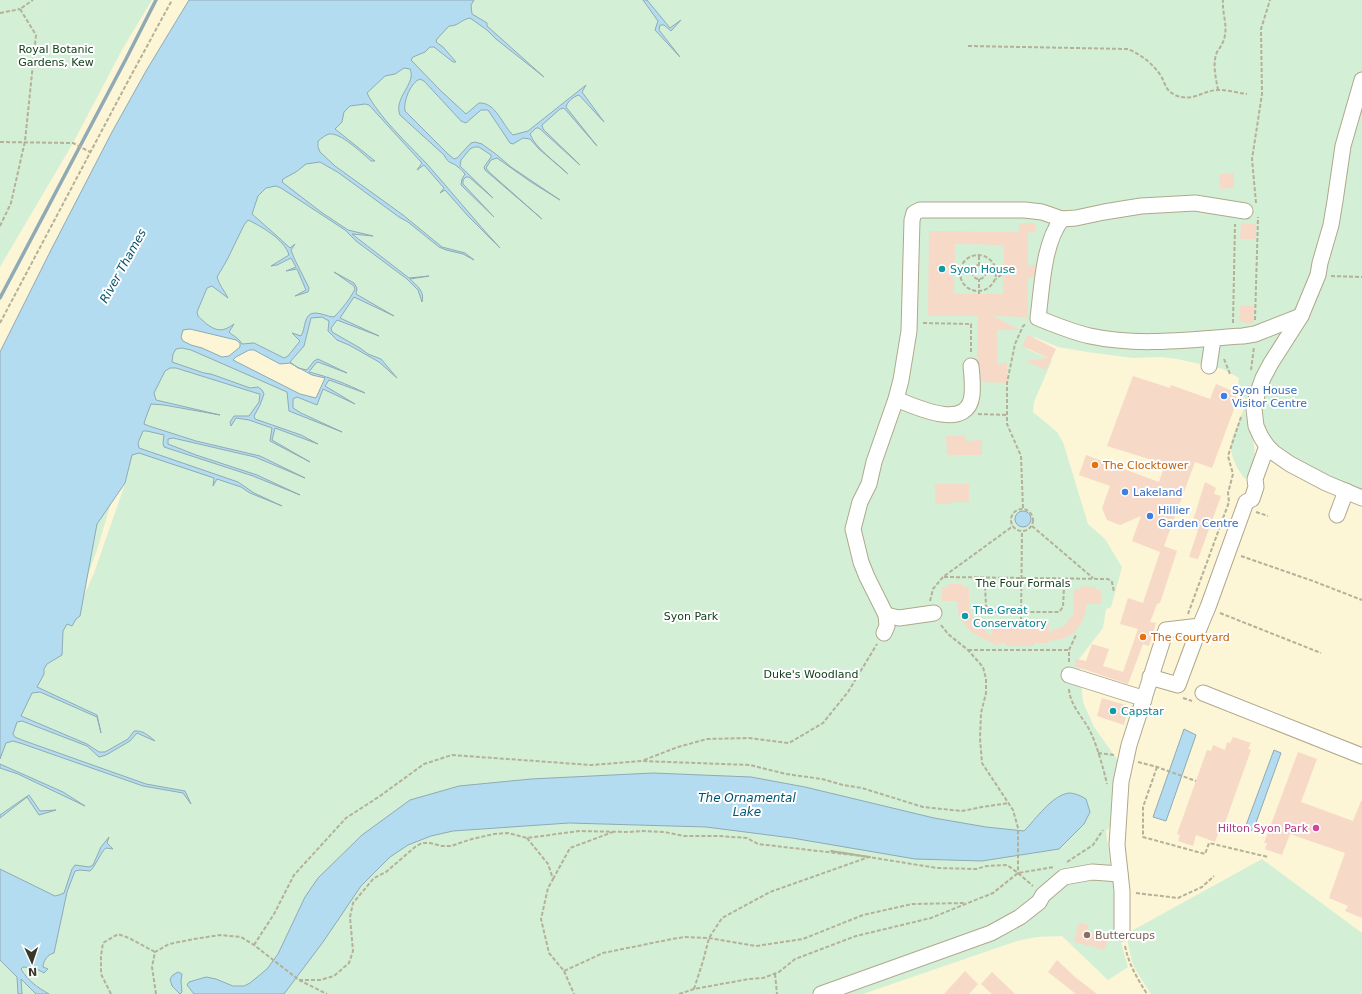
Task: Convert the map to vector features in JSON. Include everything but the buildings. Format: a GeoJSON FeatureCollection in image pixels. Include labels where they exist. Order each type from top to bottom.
{"type":"FeatureCollection","features":[{"type":"Feature","properties":{"kind":"lane"},"geometry":{"type":"LineString","coordinates":[[1362,80],[1343,146],[1331,225],[1318,275],[1301,316],[1263,378],[1254,409],[1256,426],[1261,437],[1274,453],[1290,464],[1326,483],[1362,498]]}},
{"type":"Feature","properties":{"kind":"lane"},"geometry":{"type":"LineString","coordinates":[[884,633],[887,626],[886,615],[861,562],[854,529],[860,502],[868,484],[901,380],[909,331],[912,220],[914,213],[920,210],[1025,210],[1042,212],[1062,219],[1076,218],[1141,206],[1195,203],[1241,210]]}},
{"type":"Feature","properties":{"kind":"lane"},"geometry":{"type":"LineString","coordinates":[[1062,219],[1057,226],[1047,255],[1038,318],[1063,328],[1090,336],[1118,340],[1151,342],[1213,339],[1255,334],[1301,316]]}},
{"type":"Feature","properties":{"kind":"lane"},"geometry":{"type":"LineString","coordinates":[[1209,366],[1213,339]]}},
{"type":"Feature","properties":{"kind":"lane"},"geometry":{"type":"LineString","coordinates":[[896,399],[941,414],[960,414],[966,410],[972,395],[971,366]]}},
{"type":"Feature","properties":{"kind":"lane"},"geometry":{"type":"LineString","coordinates":[[1150,677],[1178,685],[1208,608],[1246,502],[1252,499],[1256,487],[1255,480],[1267,446]]}},
{"type":"Feature","properties":{"kind":"lane"},"geometry":{"type":"LineString","coordinates":[[1337,515],[1346,491]]}},
{"type":"Feature","properties":{"kind":"lane"},"geometry":{"type":"LineString","coordinates":[[886,615],[899,618],[934,613]]}},
{"type":"Feature","properties":{"kind":"lane"},"geometry":{"type":"LineString","coordinates":[[1122,933],[1129,892],[1120,874],[1117,845],[1121,759],[1129,745],[1166,630],[1200,626]]}},
{"type":"Feature","properties":{"kind":"lane"},"geometry":{"type":"LineString","coordinates":[[1069,675],[1139,697],[1144,700]]}},
{"type":"Feature","properties":{"kind":"lane"},"geometry":{"type":"LineString","coordinates":[[1203,693],[1362,756]]}},
{"type":"Feature","properties":{"kind":"lane"},"geometry":{"type":"LineString","coordinates":[[821,994],[991,933],[1020,917],[1039,902],[1043,895],[1064,877],[1092,872],[1120,874]]}},
{"type":"Feature","properties":{"kind":"path"},"geometry":{"type":"LineString","coordinates":[[0,13],[20,9],[33,0]]}},
{"type":"Feature","properties":{"kind":"path"},"geometry":{"type":"LineString","coordinates":[[0,323],[172,0]]}},
{"type":"Feature","properties":{"kind":"path"},"geometry":{"type":"LineString","coordinates":[[1218,90],[1214,63],[1217,52],[1223,43],[1225,33],[1226,20],[1222,8],[1223,0]]}},
{"type":"Feature","properties":{"kind":"path"},"geometry":{"type":"LineString","coordinates":[[0,226],[11,203],[25,142],[36,35],[20,9]]}},
{"type":"Feature","properties":{"kind":"path"},"geometry":{"type":"LineString","coordinates":[[968,46],[1128,49],[1139,54],[1145,59],[1160,76],[1166,88],[1175,94],[1188,99],[1218,90],[1247,94]]}},
{"type":"Feature","properties":{"kind":"path"},"geometry":{"type":"LineString","coordinates":[[0,142],[72,143],[90,152]]}},
{"type":"Feature","properties":{"kind":"path"},"geometry":{"type":"LineString","coordinates":[[1232,337],[1241,210]]}},
{"type":"Feature","properties":{"kind":"path"},"geometry":{"type":"LineString","coordinates":[[979,255],[979,266]]}},
{"type":"Feature","properties":{"kind":"path"},"geometry":{"type":"LineString","coordinates":[[961,277],[954,272],[970,257],[979,255],[988,258],[1003,272],[987,288],[979,290],[968,287],[964,283],[961,277],[962,266]]}},
{"type":"Feature","properties":{"kind":"path"},"geometry":{"type":"LineString","coordinates":[[995,265],[995,279]]}},
{"type":"Feature","properties":{"kind":"path"},"geometry":{"type":"LineString","coordinates":[[972,273],[974,268],[979,266]]}},
{"type":"Feature","properties":{"kind":"path"},"geometry":{"type":"LineString","coordinates":[[979,266],[984,268],[985,273]]}},
{"type":"Feature","properties":{"kind":"path"},"geometry":{"type":"LineString","coordinates":[[961,273],[972,273],[979,279]]}},
{"type":"Feature","properties":{"kind":"path"},"geometry":{"type":"LineString","coordinates":[[985,273],[996,273]]}},
{"type":"Feature","properties":{"kind":"path"},"geometry":{"type":"LineString","coordinates":[[979,279],[983,277],[985,273]]}},
{"type":"Feature","properties":{"kind":"path"},"geometry":{"type":"LineString","coordinates":[[1318,275],[1362,277]]}},
{"type":"Feature","properties":{"kind":"path"},"geometry":{"type":"LineString","coordinates":[[979,279],[979,294]]}},
{"type":"Feature","properties":{"kind":"path"},"geometry":{"type":"LineString","coordinates":[[1023,508],[1021,456],[1007,424],[1007,383],[1015,344],[1023,326],[1029,321],[1038,318]]}},
{"type":"Feature","properties":{"kind":"path"},"geometry":{"type":"LineString","coordinates":[[921,323],[971,324],[971,366]]}},
{"type":"Feature","properties":{"kind":"path"},"geometry":{"type":"LineString","coordinates":[[960,414],[1007,415]]}},
{"type":"Feature","properties":{"kind":"path"},"geometry":{"type":"LineString","coordinates":[[1023,508],[1027,509],[1033,514],[1034,522],[1032,526],[1022,531],[1017,530],[1013,526],[1011,520],[1012,515],[1017,509],[1023,508]]}},
{"type":"Feature","properties":{"kind":"path"},"geometry":{"type":"LineString","coordinates":[[1254,511],[1268,516]]}},
{"type":"Feature","properties":{"kind":"path"},"geometry":{"type":"LineString","coordinates":[[1013,526],[943,577],[933,589],[930,602],[936,619],[948,634],[968,650],[983,667],[986,679],[986,693],[981,714],[980,738],[982,763],[1009,803],[1018,828],[1018,873]]}},
{"type":"Feature","properties":{"kind":"path"},"geometry":{"type":"LineString","coordinates":[[1032,526],[1094,578]]}},
{"type":"Feature","properties":{"kind":"path"},"geometry":{"type":"LineString","coordinates":[[1021,620],[1022,531]]}},
{"type":"Feature","properties":{"kind":"path"},"geometry":{"type":"LineString","coordinates":[[1228,552],[1313,581],[1362,600]]}},
{"type":"Feature","properties":{"kind":"path"},"geometry":{"type":"LineString","coordinates":[[943,577],[1108,579],[1112,582],[1114,592]]}},
{"type":"Feature","properties":{"kind":"path"},"geometry":{"type":"LineString","coordinates":[[978,577],[985,586],[986,604],[990,610],[994,612],[1059,612],[1064,604],[1064,588],[1072,578]]}},
{"type":"Feature","properties":{"kind":"path"},"geometry":{"type":"LineString","coordinates":[[1208,608],[1321,653]]}},
{"type":"Feature","properties":{"kind":"path"},"geometry":{"type":"LineString","coordinates":[[642,761],[678,747],[707,739],[749,738],[789,743],[823,723],[848,692],[884,633]]}},
{"type":"Feature","properties":{"kind":"path"},"geometry":{"type":"LineString","coordinates":[[1076,635],[1069,650],[1070,697],[1090,732],[1098,753],[1107,786]]}},
{"type":"Feature","properties":{"kind":"path"},"geometry":{"type":"LineString","coordinates":[[968,650],[1069,650]]}},
{"type":"Feature","properties":{"kind":"path"},"geometry":{"type":"LineString","coordinates":[[1098,753],[1121,759],[1135,766],[1137,762],[1157,767],[1196,781]]}},
{"type":"Feature","properties":{"kind":"path"},"geometry":{"type":"LineString","coordinates":[[254,945],[274,914],[294,875],[346,818],[380,796],[424,764],[452,755],[591,765],[642,761],[750,765],[786,774],[822,779],[843,785],[862,788],[923,807],[962,811],[1009,803]]}},
{"type":"Feature","properties":{"kind":"path"},"geometry":{"type":"LineString","coordinates":[[1157,767],[1143,806],[1143,837],[1205,854],[1210,843],[1268,857]]}},
{"type":"Feature","properties":{"kind":"path"},"geometry":{"type":"LineString","coordinates":[[1067,862],[1093,845],[1103,831],[1104,825]]}},
{"type":"Feature","properties":{"kind":"path"},"geometry":{"type":"LineString","coordinates":[[300,980],[320,980],[334,976],[349,963],[353,951],[350,917],[353,903],[374,878],[386,872],[415,847],[422,843],[451,846],[472,839],[494,834],[508,833],[527,838],[579,830],[628,832],[643,831],[664,832],[684,836],[747,838],[758,844],[870,857]]}},
{"type":"Feature","properties":{"kind":"path"},"geometry":{"type":"LineString","coordinates":[[574,994],[564,971],[549,953],[541,919],[548,888],[570,848],[615,831]]}},
{"type":"Feature","properties":{"kind":"path"},"geometry":{"type":"LineString","coordinates":[[527,838],[548,864],[553,879]]}},
{"type":"Feature","properties":{"kind":"path"},"geometry":{"type":"LineString","coordinates":[[870,857],[831,851],[949,869],[976,869],[987,866],[1007,865],[1043,895]]}},
{"type":"Feature","properties":{"kind":"path"},"geometry":{"type":"LineString","coordinates":[[694,989],[703,961],[708,938],[722,918],[770,892],[870,857]]}},
{"type":"Feature","properties":{"kind":"path"},"geometry":{"type":"LineString","coordinates":[[679,994],[694,989],[749,979],[763,978],[775,974],[795,959],[856,936],[931,918],[968,903],[992,893],[1018,873],[1060,866]]}},
{"type":"Feature","properties":{"kind":"path"},"geometry":{"type":"LineString","coordinates":[[1129,892],[1178,898],[1202,887],[1214,876]]}},
{"type":"Feature","properties":{"kind":"path"},"geometry":{"type":"LineString","coordinates":[[564,971],[603,953],[679,938],[708,938],[756,946],[803,939],[863,915],[912,904],[968,903]]}},
{"type":"Feature","properties":{"kind":"path"},"geometry":{"type":"LineString","coordinates":[[112,994],[101,974],[103,943],[118,934],[129,938],[155,952]]}},
{"type":"Feature","properties":{"kind":"path"},"geometry":{"type":"LineString","coordinates":[[156,994],[152,967],[155,952],[169,944],[220,935],[241,937],[300,980],[327,994]]}},
{"type":"Feature","properties":{"kind":"path"},"geometry":{"type":"LineString","coordinates":[[1126,953],[1135,976],[1147,994]]}},
{"type":"Feature","properties":{"kind":"path"},"geometry":{"type":"LineString","coordinates":[[775,974],[777,994]]}},
{"type":"Feature","properties":{"kind":"green space","name":"Royal Botanic Gardens, Kew"},"geometry":{"type":"Polygon","coordinates":[[[0,0],[152,0],[123,48],[73,143],[0,267],[0,0]]]}},
{"type":"Feature","properties":{"kind":"green space","name":"Syon Park"},"geometry":{"type":"Polygon","coordinates":[[[393,0],[1362,0],[1362,492],[1294,458],[1269,438],[1264,423],[1249,392],[1247,399],[1237,393],[1239,378],[1223,369],[1161,357],[1133,358],[1087,352],[1058,347],[1034,337],[1027,349],[1052,360],[1034,402],[1033,412],[1057,432],[1063,442],[1088,524],[1105,539],[1122,567],[1111,607],[1106,609],[1103,628],[1079,659],[1083,702],[1094,727],[1119,762],[1111,825],[1106,831],[1119,935],[1128,967],[1108,980],[1062,936],[1037,937],[1017,941],[863,994],[0,994],[0,768],[9,771],[0,764],[0,710],[124,388],[393,0]],[[190,329],[184,330],[181,337],[183,341],[222,357],[229,356],[240,347],[240,343],[236,340],[190,329]],[[249,350],[236,357],[233,361],[300,394],[316,398],[325,378],[312,375],[290,363],[280,364],[254,350],[249,350]],[[131,458],[113,496],[97,550],[76,607],[67,624],[71,625],[94,573],[125,484],[131,458]],[[63,631],[44,665],[41,679],[47,664],[55,659],[63,641],[63,631]]]}},
{"type":"Feature","properties":{"kind":"green space"},"geometry":{"type":"Polygon","coordinates":[[[1244,408],[1255,454],[1252,469],[1245,479],[1235,463],[1231,449],[1233,436],[1244,408]]]}},
{"type":"Feature","properties":{"kind":"green space"},"geometry":{"type":"Polygon","coordinates":[[[1262,859],[1362,933],[1362,994],[1151,994],[1132,962],[1126,934],[1262,859]]]}},
{"type":"Feature","properties":{"kind":"water","name":"River Thames"},"geometry":{"type":"Polygon","coordinates":[[[189,0],[474,0],[471,5],[472,14],[487,23],[487,26],[544,77],[496,39],[487,30],[470,18],[455,25],[449,26],[436,42],[443,47],[456,62],[453,62],[434,47],[430,47],[425,52],[413,57],[411,60],[440,90],[466,114],[479,103],[490,106],[513,135],[528,131],[586,85],[582,92],[604,122],[579,95],[571,100],[566,107],[597,146],[564,108],[560,109],[542,125],[543,129],[580,165],[539,128],[536,128],[530,134],[536,145],[568,174],[539,149],[530,139],[523,138],[513,144],[510,143],[488,110],[481,110],[466,123],[461,121],[424,81],[420,79],[417,81],[406,97],[405,111],[454,159],[457,158],[471,143],[475,142],[482,144],[511,167],[560,200],[497,158],[491,160],[486,168],[489,172],[542,219],[485,170],[484,167],[491,155],[479,147],[474,147],[470,149],[461,160],[460,166],[493,198],[469,177],[466,177],[463,180],[463,184],[494,217],[461,185],[465,174],[462,170],[449,162],[444,155],[400,115],[400,103],[410,80],[410,69],[404,68],[395,74],[385,76],[367,93],[378,111],[402,139],[426,163],[500,248],[468,216],[445,190],[440,193],[444,188],[424,165],[417,170],[422,163],[369,105],[365,104],[350,106],[344,112],[342,122],[335,129],[375,161],[371,161],[351,144],[334,134],[329,134],[318,141],[320,152],[335,166],[403,215],[442,247],[465,253],[474,260],[463,254],[439,247],[408,222],[339,173],[320,162],[306,164],[296,172],[283,179],[282,182],[321,212],[348,230],[373,236],[352,234],[409,278],[429,276],[410,279],[418,286],[423,298],[422,302],[418,290],[407,279],[356,241],[345,230],[281,188],[276,186],[266,188],[258,196],[252,214],[290,248],[295,244],[291,250],[309,288],[308,292],[295,296],[306,290],[297,269],[286,271],[296,267],[291,258],[277,265],[271,266],[289,255],[287,249],[272,234],[248,220],[217,277],[228,298],[212,286],[207,288],[197,312],[198,316],[217,330],[228,328],[234,324],[229,332],[242,344],[254,343],[284,358],[288,356],[300,341],[292,333],[301,336],[308,316],[315,313],[334,317],[346,304],[353,293],[355,289],[354,286],[334,272],[354,283],[357,288],[356,294],[394,316],[354,297],[340,318],[379,336],[337,320],[331,328],[332,332],[368,354],[381,359],[397,378],[379,362],[337,340],[328,331],[329,321],[322,317],[311,318],[304,346],[290,362],[295,366],[290,363],[280,364],[254,350],[249,350],[233,360],[300,394],[316,398],[325,378],[312,375],[300,368],[307,370],[314,361],[318,359],[347,373],[318,362],[309,372],[338,381],[365,393],[329,380],[325,386],[355,404],[323,389],[317,405],[297,397],[293,399],[293,408],[342,432],[289,411],[287,392],[191,350],[182,348],[176,349],[173,354],[172,362],[250,388],[258,387],[262,390],[264,394],[254,416],[255,419],[301,435],[318,444],[275,428],[272,440],[310,462],[270,441],[272,428],[249,420],[236,418],[231,426],[230,422],[234,416],[249,416],[259,402],[260,394],[176,368],[170,368],[165,371],[154,393],[156,400],[220,415],[151,404],[144,424],[196,441],[260,456],[305,478],[255,457],[173,438],[168,439],[168,444],[257,475],[300,495],[253,476],[164,447],[164,435],[143,431],[138,443],[139,448],[238,482],[254,493],[282,506],[250,493],[241,487],[217,479],[213,486],[214,478],[139,453],[132,455],[125,483],[97,524],[80,616],[76,619],[72,626],[67,624],[63,631],[62,655],[47,664],[44,669],[44,674],[37,687],[97,715],[101,733],[97,717],[40,692],[32,693],[21,716],[87,744],[99,752],[105,752],[128,739],[134,731],[143,732],[155,741],[137,733],[130,741],[106,755],[99,757],[87,746],[22,721],[17,722],[13,734],[15,737],[22,740],[146,784],[185,791],[191,804],[183,793],[143,786],[13,741],[6,743],[0,759],[0,352],[112,132],[146,71],[189,0]],[[190,329],[183,330],[181,337],[183,341],[222,357],[229,356],[240,347],[240,343],[236,340],[190,329]]]}},
{"type":"Feature","properties":{"kind":"water"},"geometry":{"type":"Polygon","coordinates":[[[643,0],[647,0],[670,28],[681,20],[671,31],[664,25],[660,25],[659,30],[680,57],[655,30],[658,21],[643,0]]]}},
{"type":"Feature","properties":{"kind":"water"},"geometry":{"type":"Polygon","coordinates":[[[1023,511],[1029,513],[1031,519],[1029,525],[1023,527],[1017,525],[1015,519],[1017,513],[1023,511]]]}},
{"type":"Feature","properties":{"kind":"water"},"geometry":{"type":"Polygon","coordinates":[[[1184,729],[1196,735],[1166,821],[1153,817],[1184,729]]]}},
{"type":"Feature","properties":{"kind":"water"},"geometry":{"type":"Polygon","coordinates":[[[1274,750],[1281,753],[1253,831],[1245,828],[1274,750]]]}},
{"type":"Feature","properties":{"kind":"water"},"geometry":{"type":"Polygon","coordinates":[[[0,764],[63,792],[85,806],[18,774],[0,768],[0,764]]]}},
{"type":"Feature","properties":{"kind":"water","name":"The Ornamental Lake"},"geometry":{"type":"Polygon","coordinates":[[[653,773],[751,777],[805,787],[934,818],[986,827],[1024,831],[1050,803],[1056,798],[1069,793],[1086,799],[1090,812],[1084,824],[1059,849],[982,861],[915,859],[792,838],[706,827],[569,823],[453,831],[431,836],[408,845],[390,857],[361,886],[323,942],[284,994],[194,994],[187,985],[189,982],[206,977],[216,979],[233,986],[244,986],[267,969],[278,954],[305,897],[318,878],[362,835],[410,800],[459,786],[531,779],[653,773]]]}},
{"type":"Feature","properties":{"kind":"water"},"geometry":{"type":"Polygon","coordinates":[[[29,795],[40,811],[56,810],[39,815],[27,797],[0,818],[0,815],[29,795]]]}},
{"type":"Feature","properties":{"kind":"water"},"geometry":{"type":"Polygon","coordinates":[[[109,837],[107,843],[113,849],[104,849],[90,871],[75,871],[67,892],[54,953],[48,956],[43,965],[43,967],[48,969],[44,973],[35,968],[23,967],[21,969],[33,983],[49,994],[36,994],[21,979],[22,994],[18,994],[17,977],[0,960],[0,869],[55,896],[59,895],[64,893],[72,869],[75,865],[89,867],[93,865],[101,847],[109,837]]]}},
{"type":"Feature","properties":{"kind":"water"},"geometry":{"type":"Polygon","coordinates":[[[178,972],[182,974],[182,992],[180,994],[172,986],[170,979],[178,972]]]}},
{"type":"Feature","properties":{"kind":"waterway"},"geometry":{"type":"LineString","coordinates":[[0,298],[156,0]]}},
{"type":"Feature","properties":{"kind":"place","name":"Syon House"},"geometry":{"type":"Point","coordinates":[942,269]}},
{"type":"Feature","properties":{"kind":"place","name":"Syon House Visitor Centre"},"geometry":{"type":"Point","coordinates":[1224,396]}},
{"type":"Feature","properties":{"kind":"place","name":"The Clocktower"},"geometry":{"type":"Point","coordinates":[1095,465]}},
{"type":"Feature","properties":{"kind":"place","name":"Lakeland"},"geometry":{"type":"Point","coordinates":[1125,492]}},
{"type":"Feature","properties":{"kind":"place","name":"Hillier Garden Centre"},"geometry":{"type":"Point","coordinates":[1150,516]}},
{"type":"Feature","properties":{"kind":"place","name":"The Great Conservatory"},"geometry":{"type":"Point","coordinates":[965,616]}},
{"type":"Feature","properties":{"kind":"place","name":"The Courtyard"},"geometry":{"type":"Point","coordinates":[1143,637]}},
{"type":"Feature","properties":{"kind":"place","name":"Capstar"},"geometry":{"type":"Point","coordinates":[1113,711]}},
{"type":"Feature","properties":{"kind":"place","name":"Hilton Syon Park"},"geometry":{"type":"Point","coordinates":[1316,828]}},
{"type":"Feature","properties":{"kind":"place","name":"Buttercups"},"geometry":{"type":"Point","coordinates":[1087,935]}},
{"type":"Feature","properties":{"kind":"park label","name":"The Four Formals"},"geometry":{"type":"Point","coordinates":[1023,583]}},
{"type":"Feature","properties":{"kind":"park label","name":"Duke's Woodland"},"geometry":{"type":"Point","coordinates":[811,674]}}]}
